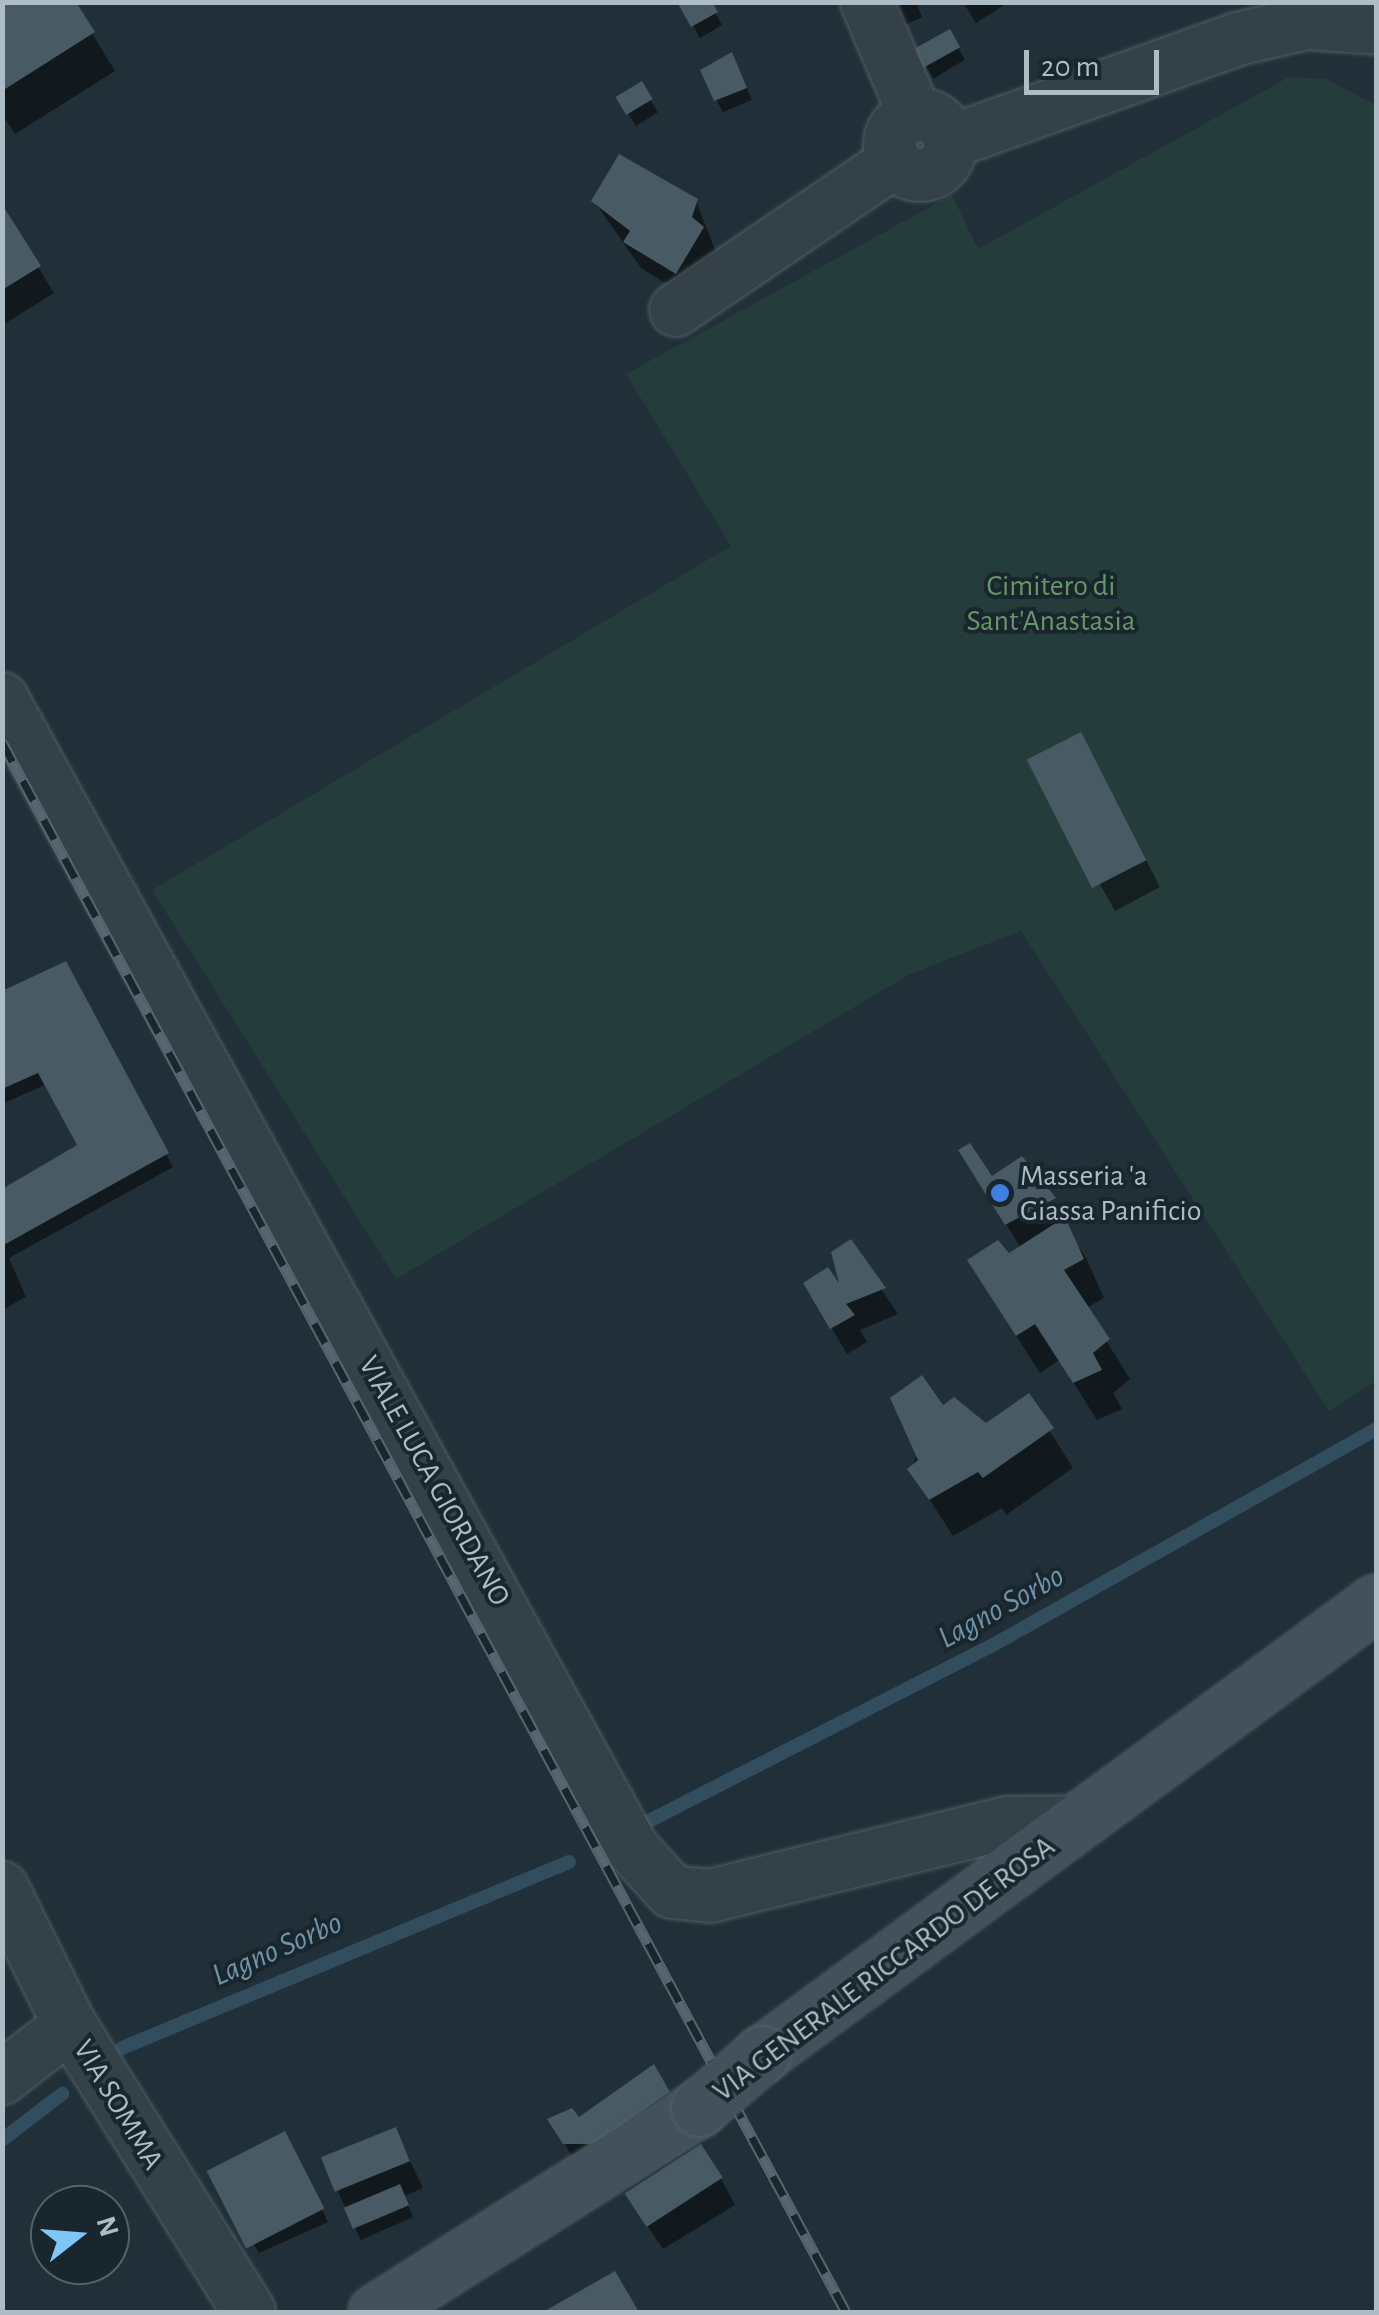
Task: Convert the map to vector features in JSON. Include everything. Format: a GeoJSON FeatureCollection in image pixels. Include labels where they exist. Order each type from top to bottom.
{"type":"FeatureCollection","features":[{"type":"Feature","properties":{"kind":"main road","name":"VIA GENERALE RICCARDO DE ROSA"},"geometry":{"type":"LineString","coordinates":[[376,2312],[699,2108],[762,2054],[1376,1602]]}},
{"type":"Feature","properties":{"kind":"street"},"geometry":{"type":"LineString","coordinates":[[867,2],[920,139]]}},
{"type":"Feature","properties":{"kind":"street"},"geometry":{"type":"LineString","coordinates":[[676,310],[920,139],[1237,38],[1308,22],[1376,28]]}},
{"type":"Feature","properties":{"kind":"street","name":"VIALE LUCA GIORDANO"},"geometry":{"type":"LineString","coordinates":[[2,699],[633,1848],[672,1892],[728,1892],[1008,1822],[1080,1822]]}},
{"type":"Feature","properties":{"kind":"street","name":"VIA SOMMA"},"geometry":{"type":"LineString","coordinates":[[2,1888],[70,2025],[249,2312]]}},
{"type":"Feature","properties":{"kind":"street"},"geometry":{"type":"LineString","coordinates":[[2,2078],[70,2025]]}},
{"type":"Feature","properties":{"kind":"green space","name":"Cimitero di Sant'Anastasia"},"geometry":{"type":"Polygon","coordinates":[[[1289,77],[1326,79],[1376,105],[1376,1381],[1329,1411],[1021,931],[910,974],[396,1279],[152,890],[731,546],[626,374],[952,195],[978,249],[1289,77]]]}},
{"type":"Feature","properties":{"kind":"building"},"geometry":{"type":"Polygon","coordinates":[[[2,2],[76,2],[95,32],[2,91],[2,2]]]}},
{"type":"Feature","properties":{"kind":"building"},"geometry":{"type":"Polygon","coordinates":[[[677,2],[712,2],[718,12],[691,27],[677,2]]]}},
{"type":"Feature","properties":{"kind":"building"},"geometry":{"type":"Polygon","coordinates":[[[950,29],[960,47],[923,68],[913,49],[950,29]]]}},
{"type":"Feature","properties":{"kind":"building"},"geometry":{"type":"Polygon","coordinates":[[[732,52],[747,88],[714,101],[700,70],[732,52]]]}},
{"type":"Feature","properties":{"kind":"building"},"geometry":{"type":"Polygon","coordinates":[[[642,81],[653,99],[626,115],[615,97],[642,81]]]}},
{"type":"Feature","properties":{"kind":"building"},"geometry":{"type":"Polygon","coordinates":[[[619,154],[698,199],[692,217],[704,227],[676,274],[623,242],[630,231],[591,201],[619,154]]]}},
{"type":"Feature","properties":{"kind":"building"},"geometry":{"type":"Polygon","coordinates":[[[2,204],[41,266],[2,290],[2,204]]]}},
{"type":"Feature","properties":{"kind":"building"},"geometry":{"type":"Polygon","coordinates":[[[1081,732],[1146,860],[1092,888],[1027,760],[1081,732]]]}},
{"type":"Feature","properties":{"kind":"building"},"geometry":{"type":"Polygon","coordinates":[[[66,961],[169,1153],[2,1246],[2,1189],[77,1145],[38,1073],[2,1089],[2,991],[66,961]]]}},
{"type":"Feature","properties":{"kind":"building"},"geometry":{"type":"Polygon","coordinates":[[[970,1143],[992,1176],[1022,1156],[1056,1198],[1005,1225],[958,1150],[970,1143]]]}},
{"type":"Feature","properties":{"kind":"building"},"geometry":{"type":"Polygon","coordinates":[[[1065,1217],[1084,1259],[1064,1270],[1110,1339],[1093,1353],[1102,1370],[1073,1383],[1035,1324],[1016,1336],[967,1260],[998,1240],[1009,1253],[1065,1217]]]}},
{"type":"Feature","properties":{"kind":"building"},"geometry":{"type":"Polygon","coordinates":[[[851,1239],[886,1288],[846,1304],[855,1315],[830,1329],[803,1283],[828,1267],[839,1283],[831,1252],[851,1239]]]}},
{"type":"Feature","properties":{"kind":"building"},"geometry":{"type":"Polygon","coordinates":[[[922,1375],[943,1405],[954,1397],[986,1423],[1029,1393],[1054,1428],[983,1478],[978,1472],[929,1500],[907,1469],[918,1460],[890,1398],[922,1375]]]}},
{"type":"Feature","properties":{"kind":"building"},"geometry":{"type":"Polygon","coordinates":[[[654,2064],[670,2092],[593,2144],[563,2144],[547,2119],[572,2108],[579,2117],[654,2064]]]}},
{"type":"Feature","properties":{"kind":"building"},"geometry":{"type":"Polygon","coordinates":[[[396,2127],[410,2161],[335,2192],[321,2157],[396,2127]]]}},
{"type":"Feature","properties":{"kind":"building"},"geometry":{"type":"Polygon","coordinates":[[[285,2131],[324,2209],[246,2248],[207,2171],[285,2131]]]}},
{"type":"Feature","properties":{"kind":"building"},"geometry":{"type":"Polygon","coordinates":[[[701,2144],[723,2178],[646,2227],[625,2194],[701,2144]]]}},
{"type":"Feature","properties":{"kind":"building"},"geometry":{"type":"Polygon","coordinates":[[[400,2184],[409,2205],[353,2229],[344,2208],[400,2184]]]}},
{"type":"Feature","properties":{"kind":"building"},"geometry":{"type":"Polygon","coordinates":[[[615,2271],[639,2312],[543,2312],[615,2271]]]}},
{"type":"Feature","properties":{"kind":"waterway","name":"Lagno Sorbo"},"geometry":{"type":"LineString","coordinates":[[645,1823],[993,1645],[1376,1429]]}},
{"type":"Feature","properties":{"kind":"waterway","name":"Lagno Sorbo"},"geometry":{"type":"LineString","coordinates":[[122,2048],[569,1862]]}},
{"type":"Feature","properties":{"kind":"waterway","name":"Lagno Sorbo"},"geometry":{"type":"LineString","coordinates":[[2,2140],[62,2094]]}},
{"type":"Feature","properties":{"kind":"railway"},"geometry":{"type":"LineString","coordinates":[[2,742],[846,2312]]}},
{"type":"Feature","properties":{"kind":"place","name":"Masseria 'a Giassa Panificio"},"geometry":{"type":"Point","coordinates":[1000,1193]}}]}
